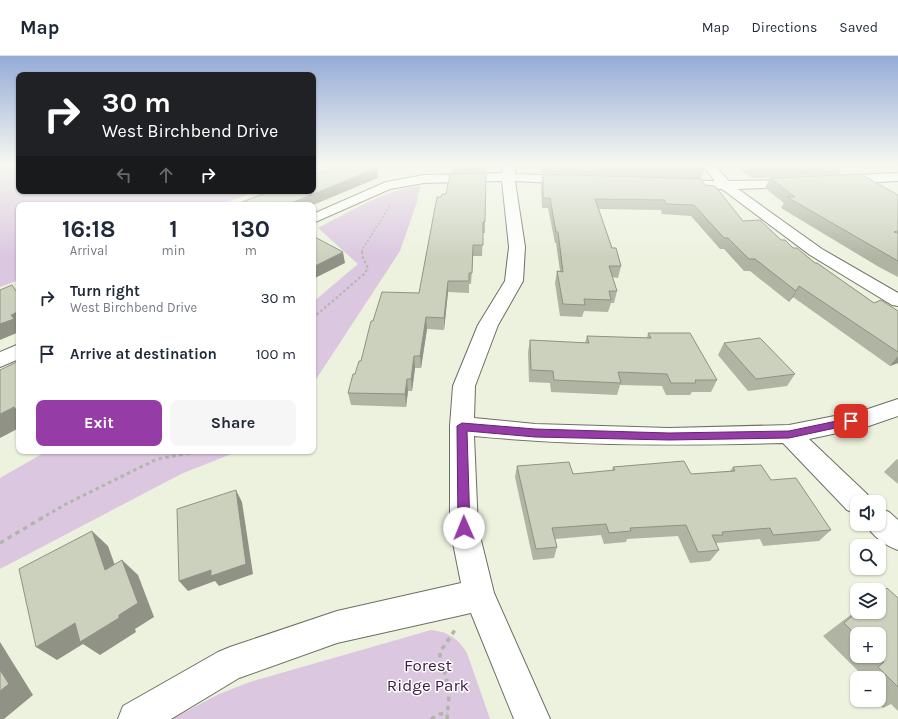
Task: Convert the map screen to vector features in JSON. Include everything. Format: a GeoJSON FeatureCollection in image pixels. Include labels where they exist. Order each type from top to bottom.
{"type":"FeatureCollection","features":[{"type":"Feature","properties":{"kind":"street"},"geometry":{"type":"LineString","coordinates":[[316,218],[364,196]]}},
{"type":"Feature","properties":{"kind":"street"},"geometry":{"type":"LineString","coordinates":[[511,196],[517,246],[514,281],[488,325],[464,386],[462,426],[464,528],[479,595],[532,719]]}},
{"type":"Feature","properties":{"kind":"street"},"geometry":{"type":"LineString","coordinates":[[740,196],[816,252],[898,301]]}},
{"type":"Feature","properties":{"kind":"street"},"geometry":{"type":"LineString","coordinates":[[0,360],[16,352]]}},
{"type":"Feature","properties":{"kind":"street"},"geometry":{"type":"LineString","coordinates":[[462,426],[535,433],[669,437],[789,434],[866,418],[898,408]]}},
{"type":"Feature","properties":{"kind":"street"},"geometry":{"type":"LineString","coordinates":[[789,434],[850,495]]}},
{"type":"Feature","properties":{"kind":"street"},"geometry":{"type":"LineString","coordinates":[[886,527],[898,537]]}},
{"type":"Feature","properties":{"kind":"street"},"geometry":{"type":"LineString","coordinates":[[136,719],[230,664],[337,627],[479,595]]}},
{"type":"Feature","properties":{"kind":"path"},"geometry":{"type":"LineString","coordinates":[[316,315],[364,274],[368,268],[363,258],[362,250],[385,210],[398,196]]}},
{"type":"Feature","properties":{"kind":"path"},"geometry":{"type":"LineString","coordinates":[[0,543],[66,504],[100,488],[130,471],[157,459],[185,454]]}},
{"type":"Feature","properties":{"kind":"path"},"geometry":{"type":"LineString","coordinates":[[447,719],[450,694],[446,676],[440,661],[440,652],[479,595]]}},
{"type":"Feature","properties":{"kind":"path"},"geometry":{"type":"LineString","coordinates":[[431,719],[440,714],[448,713]]}},
{"type":"Feature","properties":{"kind":"green space"},"geometry":{"type":"Polygon","coordinates":[[[0,196],[244,196],[227,202],[16,202],[16,281],[0,287],[0,196]]]}},
{"type":"Feature","properties":{"kind":"green space"},"geometry":{"type":"Polygon","coordinates":[[[418,196],[400,251],[316,379],[316,299],[358,264],[318,228],[381,197],[418,196]]]}},
{"type":"Feature","properties":{"kind":"green space"},"geometry":{"type":"Polygon","coordinates":[[[42,454],[231,454],[181,474],[0,569],[0,478],[42,454]]]}},
{"type":"Feature","properties":{"kind":"green space","name":"Forest Ridge Park"},"geometry":{"type":"Polygon","coordinates":[[[431,630],[447,634],[460,643],[464,648],[490,719],[172,719],[219,694],[250,682],[431,630]]]}},
{"type":"Feature","properties":{"kind":"building"},"geometry":{"type":"Polygon","coordinates":[[[258,196],[308,196],[293,202],[242,202],[258,196]]]}},
{"type":"Feature","properties":{"kind":"building"},"geometry":{"type":"Polygon","coordinates":[[[486,196],[483,245],[473,245],[472,273],[469,273],[469,281],[448,281],[444,318],[426,317],[420,356],[414,356],[411,379],[407,379],[405,394],[348,393],[353,374],[355,374],[359,361],[361,361],[371,321],[373,321],[382,292],[419,293],[437,197],[486,196]]]}},
{"type":"Feature","properties":{"kind":"building"},"geometry":{"type":"Polygon","coordinates":[[[543,196],[723,196],[743,221],[760,220],[781,240],[785,240],[793,248],[797,248],[815,263],[874,303],[881,300],[898,311],[898,352],[799,286],[796,291],[755,259],[749,259],[728,238],[724,238],[694,205],[666,204],[664,200],[595,199],[612,248],[616,248],[621,266],[609,266],[617,291],[609,291],[611,300],[584,299],[585,305],[563,304],[557,271],[563,272],[558,232],[556,232],[550,198],[543,198],[543,196]]]}},
{"type":"Feature","properties":{"kind":"building"},"geometry":{"type":"Polygon","coordinates":[[[794,196],[898,196],[898,231],[894,232],[898,233],[898,261],[787,197],[795,197],[794,196]]]}},
{"type":"Feature","properties":{"kind":"building"},"geometry":{"type":"Polygon","coordinates":[[[316,238],[343,252],[316,266],[316,238]]]}},
{"type":"Feature","properties":{"kind":"building"},"geometry":{"type":"Polygon","coordinates":[[[12,285],[16,291],[16,312],[11,315],[14,319],[0,324],[0,290],[12,285]]]}},
{"type":"Feature","properties":{"kind":"building"},"geometry":{"type":"Polygon","coordinates":[[[648,333],[690,333],[717,380],[695,380],[696,383],[671,383],[667,374],[618,372],[621,383],[554,380],[553,371],[531,370],[530,340],[589,343],[587,336],[651,338],[648,333]]]}},
{"type":"Feature","properties":{"kind":"building"},"geometry":{"type":"Polygon","coordinates":[[[760,338],[795,374],[756,379],[724,343],[760,338]]]}},
{"type":"Feature","properties":{"kind":"building"},"geometry":{"type":"Polygon","coordinates":[[[16,362],[16,409],[14,407],[0,414],[0,370],[16,362]]]}},
{"type":"Feature","properties":{"kind":"building"},"geometry":{"type":"Polygon","coordinates":[[[684,461],[691,474],[735,471],[733,467],[761,465],[771,480],[796,478],[831,530],[773,535],[770,528],[722,532],[723,535],[712,535],[719,550],[698,552],[686,525],[630,528],[631,531],[609,533],[606,524],[552,528],[557,547],[536,549],[517,466],[569,462],[573,474],[615,470],[613,467],[684,461]]]}},
{"type":"Feature","properties":{"kind":"building"},"geometry":{"type":"Polygon","coordinates":[[[236,490],[246,564],[211,576],[211,570],[179,581],[177,509],[236,490]]]}},
{"type":"Feature","properties":{"kind":"building"},"geometry":{"type":"Polygon","coordinates":[[[92,531],[105,570],[122,560],[138,603],[119,615],[119,618],[80,642],[75,623],[36,647],[19,569],[92,531]]]}},
{"type":"Feature","properties":{"kind":"building"},"geometry":{"type":"Polygon","coordinates":[[[887,588],[898,598],[898,687],[886,675],[886,671],[882,671],[878,667],[883,663],[886,663],[886,627],[850,627],[850,629],[844,623],[850,618],[886,619],[887,588]]]}},
{"type":"Feature","properties":{"kind":"building"},"geometry":{"type":"Polygon","coordinates":[[[0,670],[9,684],[0,691],[0,670]]]}},
{"type":"Feature","properties":{"kind":"route"},"geometry":{"type":"LineString","coordinates":[[464,528],[462,426],[535,433],[669,437],[789,434],[851,421]]}}]}
